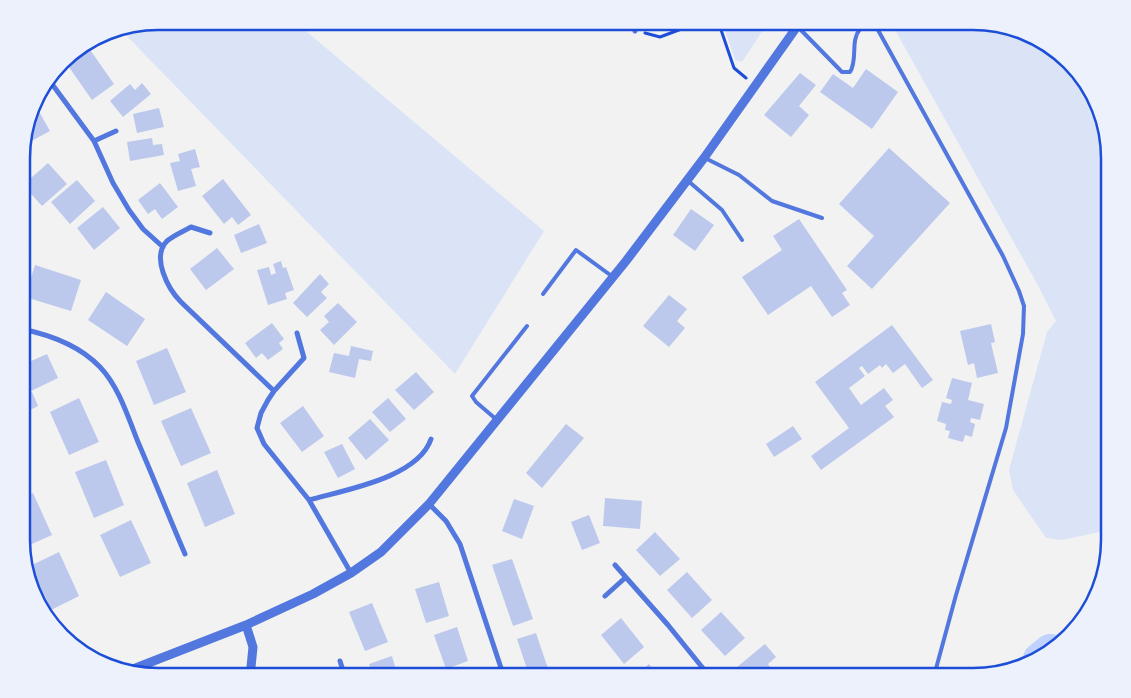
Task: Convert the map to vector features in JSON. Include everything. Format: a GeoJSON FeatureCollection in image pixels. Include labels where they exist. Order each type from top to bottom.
{"type":"FeatureCollection","features":[{"type":"Feature","properties":{"kind":"street"},"geometry":{"type":"LineString","coordinates":[[139,667],[246,625],[313,594],[351,574],[381,552],[429,504],[612,277],[704,158],[796,30]]}},
{"type":"Feature","properties":{"kind":"street"},"geometry":{"type":"LineString","coordinates":[[53,86],[94,141],[120,196],[143,229],[163,247]]}},
{"type":"Feature","properties":{"kind":"street"},"geometry":{"type":"LineString","coordinates":[[94,141],[116,130]]}},
{"type":"Feature","properties":{"kind":"street"},"geometry":{"type":"LineString","coordinates":[[210,233],[192,227],[170,239],[163,247],[161,257],[163,270],[172,292],[181,302],[274,391]]}},
{"type":"Feature","properties":{"kind":"street"},"geometry":{"type":"LineString","coordinates":[[30,331],[69,345],[92,360],[110,379],[126,412],[185,554]]}},
{"type":"Feature","properties":{"kind":"street"},"geometry":{"type":"LineString","coordinates":[[297,333],[304,358],[274,391],[263,408],[257,428],[264,444],[309,500],[351,574]]}},
{"type":"Feature","properties":{"kind":"street"},"geometry":{"type":"LineString","coordinates":[[309,500],[364,485],[391,475],[417,460],[427,449],[431,439]]}},
{"type":"Feature","properties":{"kind":"street"},"geometry":{"type":"LineString","coordinates":[[429,504],[446,520],[460,544],[501,668]]}},
{"type":"Feature","properties":{"kind":"street"},"geometry":{"type":"LineString","coordinates":[[614,565],[703,668]]}},
{"type":"Feature","properties":{"kind":"street"},"geometry":{"type":"LineString","coordinates":[[604,596],[625,578]]}},
{"type":"Feature","properties":{"kind":"street"},"geometry":{"type":"LineString","coordinates":[[246,625],[253,647],[252,668]]}},
{"type":"Feature","properties":{"kind":"street"},"geometry":{"type":"LineString","coordinates":[[340,661],[342,668]]}},
{"type":"Feature","properties":{"kind":"lane"},"geometry":{"type":"LineString","coordinates":[[805,30],[842,72],[850,72],[854,65],[856,37],[860,30]]}},
{"type":"Feature","properties":{"kind":"lane"},"geometry":{"type":"LineString","coordinates":[[876,30],[1003,256],[1024,306],[1023,334],[1006,428],[956,594],[936,668]]}},
{"type":"Feature","properties":{"kind":"lane"},"geometry":{"type":"LineString","coordinates":[[704,158],[739,175],[772,201],[822,218]]}},
{"type":"Feature","properties":{"kind":"lane"},"geometry":{"type":"LineString","coordinates":[[687,180],[722,210],[742,240]]}},
{"type":"Feature","properties":{"kind":"lane"},"geometry":{"type":"LineString","coordinates":[[543,294],[576,250],[612,277]]}},
{"type":"Feature","properties":{"kind":"lane"},"geometry":{"type":"LineString","coordinates":[[497,420],[476,402],[472,396],[527,326]]}},
{"type":"Feature","properties":{"kind":"path"},"geometry":{"type":"LineString","coordinates":[[635,31],[660,36],[677,30]]}},
{"type":"Feature","properties":{"kind":"path"},"geometry":{"type":"LineString","coordinates":[[721,30],[734,68],[756,87]]}},
{"type":"Feature","properties":{"kind":"shaded area"},"geometry":{"type":"Polygon","coordinates":[[[158,30],[305,30],[544,231],[455,374],[125,34],[158,30]]]}},
{"type":"Feature","properties":{"kind":"shaded area"},"geometry":{"type":"Polygon","coordinates":[[[725,30],[763,30],[742,62],[735,60],[725,30]]]}},
{"type":"Feature","properties":{"kind":"shaded area"},"geometry":{"type":"Polygon","coordinates":[[[895,30],[990,31],[1006,34],[1030,43],[1058,62],[1069,73],[1084,94],[1097,125],[1101,149],[1101,532],[1062,540],[1046,538],[1013,490],[1009,470],[1047,332],[1056,321],[895,30]]]}},
{"type":"Feature","properties":{"kind":"building"},"geometry":{"type":"Polygon","coordinates":[[[90,50],[114,84],[92,100],[69,66],[90,50]]]}},
{"type":"Feature","properties":{"kind":"building"},"geometry":{"type":"Polygon","coordinates":[[[866,69],[898,92],[872,129],[820,92],[833,74],[853,88],[866,69]]]}},
{"type":"Feature","properties":{"kind":"building"},"geometry":{"type":"Polygon","coordinates":[[[800,73],[816,85],[799,106],[809,115],[791,137],[764,115],[800,73]]]}},
{"type":"Feature","properties":{"kind":"building"},"geometry":{"type":"Polygon","coordinates":[[[142,83],[151,94],[123,117],[110,101],[130,84],[135,90],[142,83]]]}},
{"type":"Feature","properties":{"kind":"building"},"geometry":{"type":"Polygon","coordinates":[[[159,108],[164,127],[137,133],[133,114],[159,108]]]}},
{"type":"Feature","properties":{"kind":"building"},"geometry":{"type":"Polygon","coordinates":[[[39,112],[50,131],[31,141],[39,112]]]}},
{"type":"Feature","properties":{"kind":"building"},"geometry":{"type":"Polygon","coordinates":[[[152,138],[153,145],[162,144],[164,155],[130,161],[127,142],[152,138]]]}},
{"type":"Feature","properties":{"kind":"building"},"geometry":{"type":"Polygon","coordinates":[[[889,148],[950,203],[872,289],[847,266],[874,236],[839,204],[889,148]]]}},
{"type":"Feature","properties":{"kind":"building"},"geometry":{"type":"Polygon","coordinates":[[[195,149],[200,167],[191,169],[196,186],[178,191],[170,163],[180,161],[178,154],[195,149]]]}},
{"type":"Feature","properties":{"kind":"building"},"geometry":{"type":"Polygon","coordinates":[[[48,163],[67,184],[42,206],[30,193],[30,179],[48,163]]]}},
{"type":"Feature","properties":{"kind":"building"},"geometry":{"type":"Polygon","coordinates":[[[223,179],[251,215],[238,225],[232,217],[224,224],[202,196],[223,179]]]}},
{"type":"Feature","properties":{"kind":"building"},"geometry":{"type":"Polygon","coordinates":[[[77,180],[95,201],[70,224],[51,202],[77,180]]]}},
{"type":"Feature","properties":{"kind":"building"},"geometry":{"type":"Polygon","coordinates":[[[160,183],[178,207],[162,219],[155,209],[148,214],[138,200],[160,183]]]}},
{"type":"Feature","properties":{"kind":"building"},"geometry":{"type":"Polygon","coordinates":[[[103,207],[120,228],[94,250],[77,228],[103,207]]]}},
{"type":"Feature","properties":{"kind":"building"},"geometry":{"type":"Polygon","coordinates":[[[691,209],[714,225],[695,251],[673,235],[691,209]]]}},
{"type":"Feature","properties":{"kind":"building"},"geometry":{"type":"Polygon","coordinates":[[[799,219],[847,290],[842,293],[850,305],[832,317],[811,286],[768,315],[742,277],[782,250],[773,236],[799,219]]]}},
{"type":"Feature","properties":{"kind":"building"},"geometry":{"type":"Polygon","coordinates":[[[259,224],[267,243],[241,253],[234,235],[259,224]]]}},
{"type":"Feature","properties":{"kind":"building"},"geometry":{"type":"Polygon","coordinates":[[[217,248],[234,269],[206,290],[190,269],[217,248]]]}},
{"type":"Feature","properties":{"kind":"building"},"geometry":{"type":"Polygon","coordinates":[[[281,261],[283,268],[286,267],[294,290],[285,293],[287,299],[268,305],[257,270],[269,267],[271,275],[276,273],[273,264],[281,261]]]}},
{"type":"Feature","properties":{"kind":"building"},"geometry":{"type":"Polygon","coordinates":[[[35,265],[81,280],[71,311],[30,299],[30,281],[35,265]]]}},
{"type":"Feature","properties":{"kind":"building"},"geometry":{"type":"Polygon","coordinates":[[[320,274],[329,284],[321,292],[327,298],[307,317],[293,303],[320,274]]]}},
{"type":"Feature","properties":{"kind":"building"},"geometry":{"type":"Polygon","coordinates":[[[106,292],[145,319],[127,346],[88,320],[106,292]]]}},
{"type":"Feature","properties":{"kind":"building"},"geometry":{"type":"Polygon","coordinates":[[[669,295],[687,309],[677,321],[685,328],[669,347],[643,326],[669,295]]]}},
{"type":"Feature","properties":{"kind":"building"},"geometry":{"type":"Polygon","coordinates":[[[338,303],[357,322],[334,345],[320,330],[329,322],[324,316],[338,303]]]}},
{"type":"Feature","properties":{"kind":"building"},"geometry":{"type":"Polygon","coordinates":[[[272,323],[284,339],[279,343],[283,349],[268,360],[262,353],[256,358],[245,343],[272,323]]]}},
{"type":"Feature","properties":{"kind":"building"},"geometry":{"type":"Polygon","coordinates":[[[991,324],[995,342],[991,343],[998,373],[977,378],[974,363],[968,365],[960,331],[991,324]]]}},
{"type":"Feature","properties":{"kind":"building"},"geometry":{"type":"Polygon","coordinates":[[[892,325],[933,380],[922,388],[905,364],[893,373],[886,364],[882,368],[880,365],[868,374],[862,366],[859,368],[865,376],[849,388],[861,405],[884,388],[893,400],[885,406],[894,417],[821,470],[811,456],[849,428],[815,382],[892,325]]]}},
{"type":"Feature","properties":{"kind":"building"},"geometry":{"type":"Polygon","coordinates":[[[351,346],[373,351],[371,361],[359,359],[355,378],[329,372],[334,353],[349,356],[351,346]]]}},
{"type":"Feature","properties":{"kind":"building"},"geometry":{"type":"Polygon","coordinates":[[[167,348],[186,392],[154,405],[136,361],[167,348]]]}},
{"type":"Feature","properties":{"kind":"building"},"geometry":{"type":"Polygon","coordinates":[[[47,354],[58,378],[31,391],[30,361],[47,354]]]}},
{"type":"Feature","properties":{"kind":"building"},"geometry":{"type":"Polygon","coordinates":[[[416,372],[434,392],[414,410],[395,390],[416,372]]]}},
{"type":"Feature","properties":{"kind":"building"},"geometry":{"type":"Polygon","coordinates":[[[952,378],[972,383],[968,400],[984,404],[980,420],[971,418],[970,422],[975,424],[972,437],[965,435],[963,442],[948,438],[950,431],[945,430],[946,424],[937,421],[942,402],[951,404],[952,400],[946,398],[952,378]]]}},
{"type":"Feature","properties":{"kind":"building"},"geometry":{"type":"Polygon","coordinates":[[[32,392],[38,406],[30,410],[30,393],[32,392]]]}},
{"type":"Feature","properties":{"kind":"building"},"geometry":{"type":"Polygon","coordinates":[[[79,398],[99,442],[69,455],[50,412],[79,398]]]}},
{"type":"Feature","properties":{"kind":"building"},"geometry":{"type":"Polygon","coordinates":[[[388,398],[406,419],[390,432],[372,412],[388,398]]]}},
{"type":"Feature","properties":{"kind":"building"},"geometry":{"type":"Polygon","coordinates":[[[303,406],[324,436],[302,452],[280,423],[303,406]]]}},
{"type":"Feature","properties":{"kind":"building"},"geometry":{"type":"Polygon","coordinates":[[[191,408],[211,453],[181,466],[161,421],[191,408]]]}},
{"type":"Feature","properties":{"kind":"building"},"geometry":{"type":"Polygon","coordinates":[[[370,419],[389,440],[366,460],[348,438],[370,419]]]}},
{"type":"Feature","properties":{"kind":"building"},"geometry":{"type":"Polygon","coordinates":[[[566,424],[584,438],[542,488],[526,473],[566,424]]]}},
{"type":"Feature","properties":{"kind":"building"},"geometry":{"type":"Polygon","coordinates":[[[793,426],[802,439],[774,457],[766,444],[793,426]]]}},
{"type":"Feature","properties":{"kind":"building"},"geometry":{"type":"Polygon","coordinates":[[[342,444],[355,469],[338,478],[324,452],[342,444]]]}},
{"type":"Feature","properties":{"kind":"building"},"geometry":{"type":"Polygon","coordinates":[[[106,460],[124,505],[94,518],[75,472],[106,460]]]}},
{"type":"Feature","properties":{"kind":"building"},"geometry":{"type":"Polygon","coordinates":[[[217,470],[235,514],[205,527],[187,483],[217,470]]]}},
{"type":"Feature","properties":{"kind":"building"},"geometry":{"type":"Polygon","coordinates":[[[33,493],[52,535],[30,545],[30,540],[30,494],[33,493]]]}},
{"type":"Feature","properties":{"kind":"building"},"geometry":{"type":"Polygon","coordinates":[[[605,498],[642,501],[640,529],[603,526],[605,498]]]}},
{"type":"Feature","properties":{"kind":"building"},"geometry":{"type":"Polygon","coordinates":[[[514,499],[534,506],[522,539],[502,531],[514,499]]]}},
{"type":"Feature","properties":{"kind":"building"},"geometry":{"type":"Polygon","coordinates":[[[589,515],[600,543],[582,550],[571,522],[589,515]]]}},
{"type":"Feature","properties":{"kind":"building"},"geometry":{"type":"Polygon","coordinates":[[[131,520],[151,563],[120,577],[100,535],[131,520]]]}},
{"type":"Feature","properties":{"kind":"building"},"geometry":{"type":"Polygon","coordinates":[[[655,532],[680,559],[660,576],[636,550],[655,532]]]}},
{"type":"Feature","properties":{"kind":"building"},"geometry":{"type":"Polygon","coordinates":[[[59,552],[79,596],[51,610],[36,579],[32,565],[59,552]]]}},
{"type":"Feature","properties":{"kind":"building"},"geometry":{"type":"Polygon","coordinates":[[[512,559],[533,619],[513,626],[492,565],[512,559]]]}},
{"type":"Feature","properties":{"kind":"building"},"geometry":{"type":"Polygon","coordinates":[[[687,572],[712,600],[692,618],[667,590],[687,572]]]}},
{"type":"Feature","properties":{"kind":"building"},"geometry":{"type":"Polygon","coordinates":[[[439,582],[449,616],[426,623],[415,589],[439,582]]]}},
{"type":"Feature","properties":{"kind":"building"},"geometry":{"type":"Polygon","coordinates":[[[372,603],[388,642],[365,651],[349,612],[372,603]]]}},
{"type":"Feature","properties":{"kind":"building"},"geometry":{"type":"Polygon","coordinates":[[[721,612],[745,638],[725,656],[701,630],[721,612]]]}},
{"type":"Feature","properties":{"kind":"building"},"geometry":{"type":"Polygon","coordinates":[[[621,618],[644,647],[624,664],[601,635],[621,618]]]}},
{"type":"Feature","properties":{"kind":"building"},"geometry":{"type":"Polygon","coordinates":[[[457,627],[468,661],[446,668],[434,635],[457,627]]]}},
{"type":"Feature","properties":{"kind":"building"},"geometry":{"type":"Polygon","coordinates":[[[536,633],[548,668],[527,668],[517,639],[536,633]]]}},
{"type":"Feature","properties":{"kind":"building"},"geometry":{"type":"Polygon","coordinates":[[[765,644],[776,657],[768,664],[771,668],[736,668],[765,644]]]}},
{"type":"Feature","properties":{"kind":"building"},"geometry":{"type":"Polygon","coordinates":[[[392,656],[395,668],[371,668],[369,664],[392,656]]]}}]}
